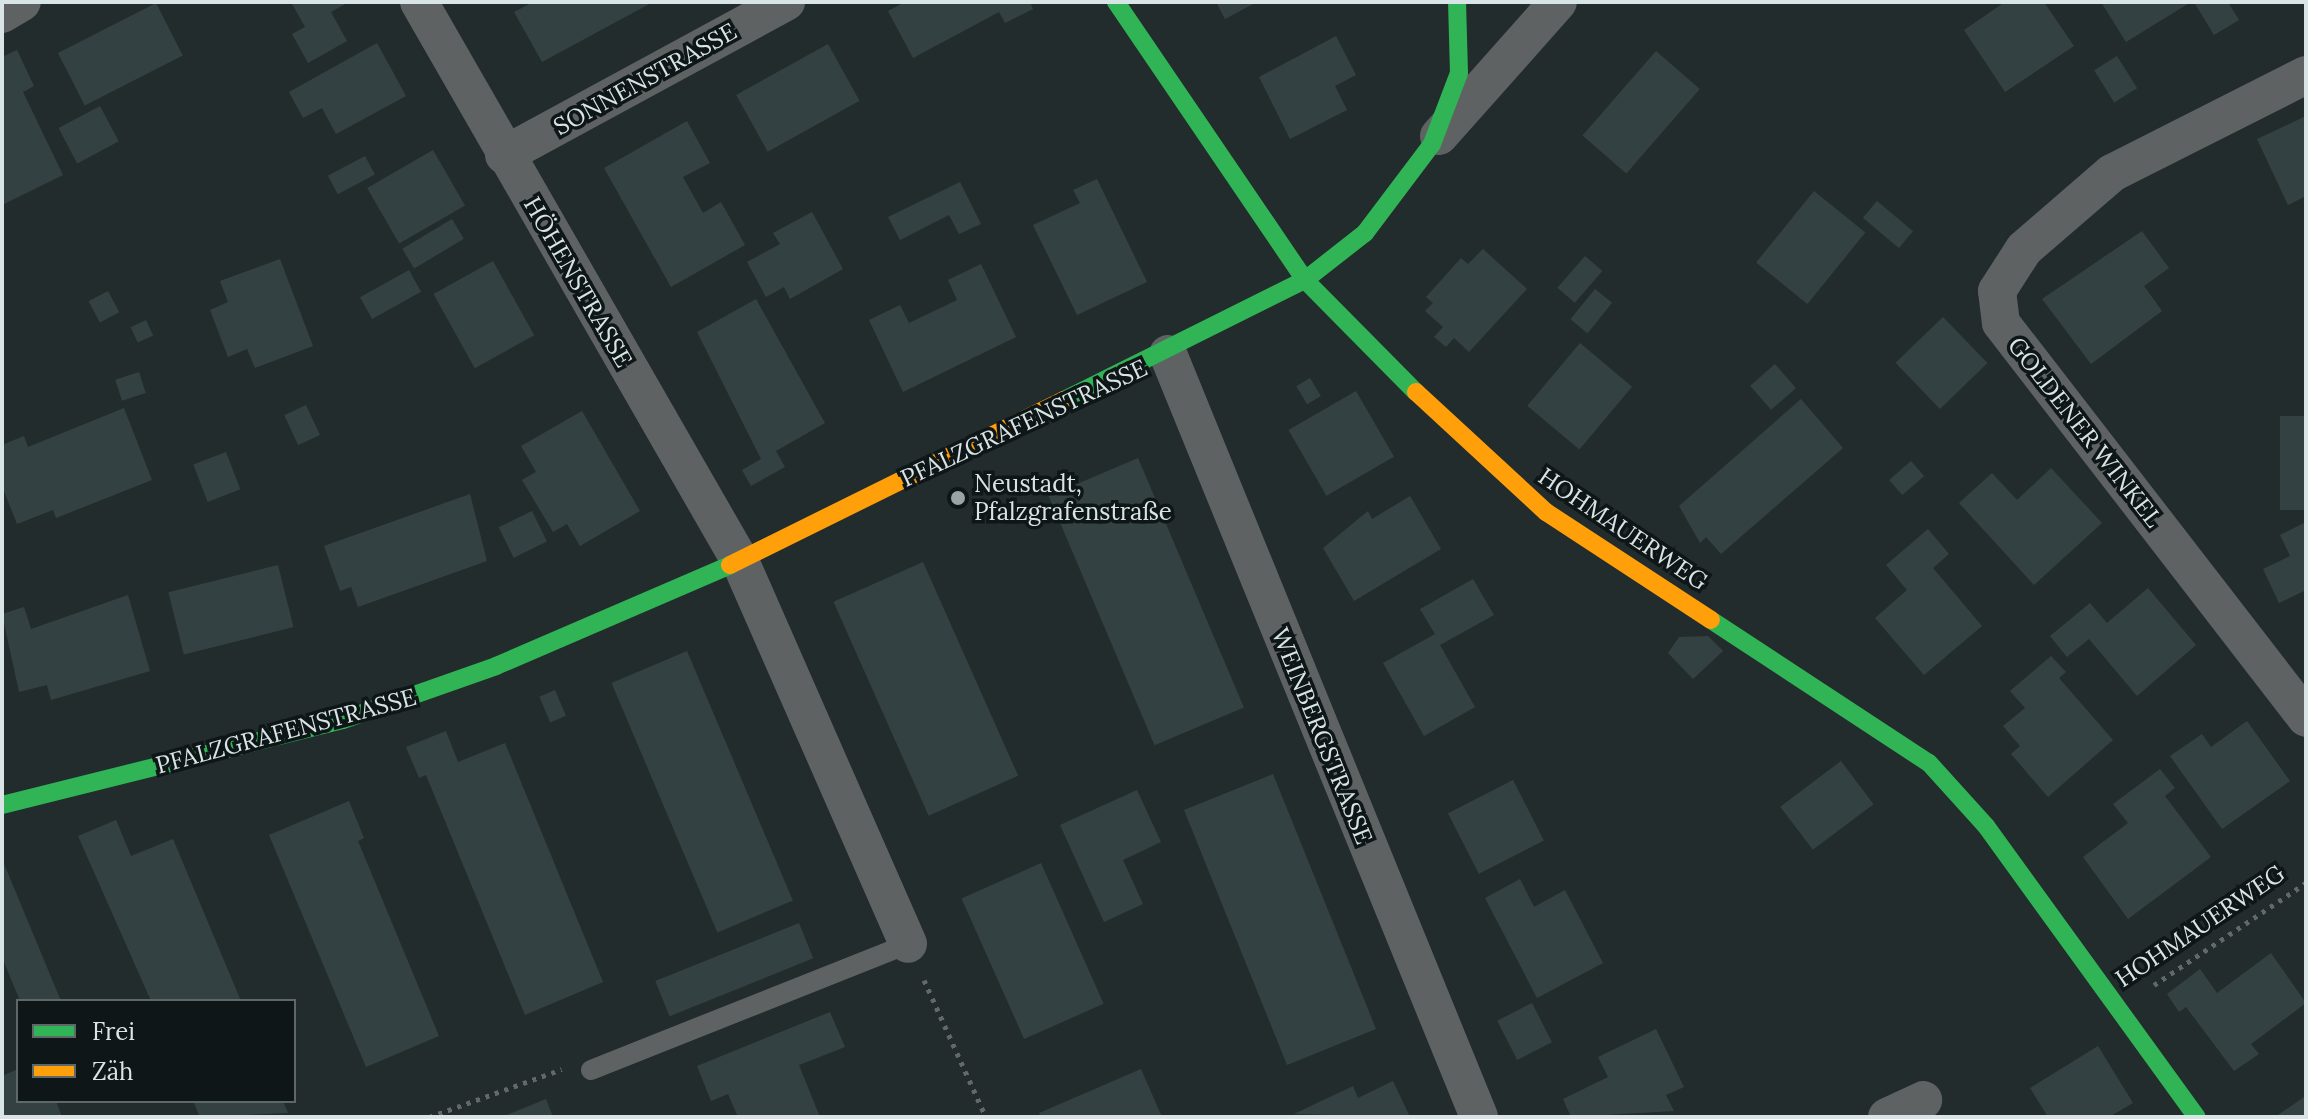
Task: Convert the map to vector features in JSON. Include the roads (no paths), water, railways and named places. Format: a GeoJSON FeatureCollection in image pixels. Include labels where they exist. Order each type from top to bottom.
{"type":"FeatureCollection","features":[{"type":"Feature","properties":{"kind":"street"},"geometry":{"type":"LineString","coordinates":[[2,14],[22,2]]}},
{"type":"Feature","properties":{"kind":"street","name":"HÖHENSTRASSE"},"geometry":{"type":"LineString","coordinates":[[419,2],[504,155],[740,561]]}},
{"type":"Feature","properties":{"kind":"street","name":"SONNENSTRASSE"},"geometry":{"type":"LineString","coordinates":[[504,155],[786,2]]}},
{"type":"Feature","properties":{"kind":"street","name":"HOHMAUERWEG"},"geometry":{"type":"LineString","coordinates":[[1116,2],[1305,280],[1399,380],[1546,512],[1929,763],[1986,826],[2197,1117]]}},
{"type":"Feature","properties":{"kind":"street","name":"PFALZGRAFENSTRASSE"},"geometry":{"type":"LineString","coordinates":[[2,805],[425,694],[740,561],[1168,354],[1305,280],[1365,233],[1432,144],[1459,73],[1457,2]]}},
{"type":"Feature","properties":{"kind":"street"},"geometry":{"type":"LineString","coordinates":[[1432,144],[1558,2]]}},
{"type":"Feature","properties":{"kind":"street","name":"GOLDENER WINKEL"},"geometry":{"type":"LineString","coordinates":[[2306,75],[2112,173],[2043,229],[1997,291],[2001,323],[2306,718]]}},
{"type":"Feature","properties":{"kind":"street","name":"WEINBERGSTRASSE"},"geometry":{"type":"LineString","coordinates":[[1168,354],[1479,1117]]}},
{"type":"Feature","properties":{"kind":"street"},"geometry":{"type":"LineString","coordinates":[[740,561],[908,944]]}},
{"type":"Feature","properties":{"kind":"street"},"geometry":{"type":"LineString","coordinates":[[1887,1117],[1923,1100]]}},
{"type":"Feature","properties":{"kind":"lane"},"geometry":{"type":"LineString","coordinates":[[591,1070],[908,944]]}},
{"type":"Feature","properties":{"kind":"place","name":"Neustadt, Pfalzgrafenstraße"},"geometry":{"type":"Point","coordinates":[958,498]}}]}
